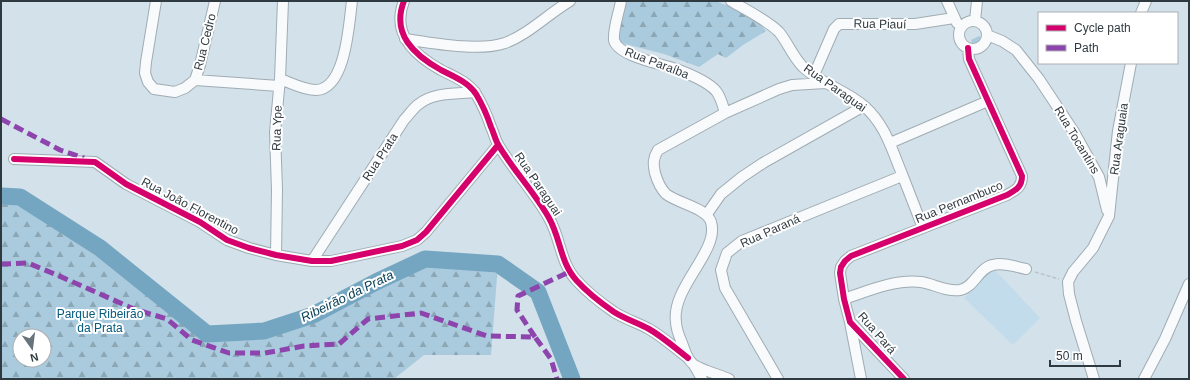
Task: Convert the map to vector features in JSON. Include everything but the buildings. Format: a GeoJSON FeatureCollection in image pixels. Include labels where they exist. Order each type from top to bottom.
{"type":"FeatureCollection","features":[{"type":"Feature","properties":{"kind":"street","name":"Rua Cedro"},"geometry":{"type":"LineString","coordinates":[[156,1],[145,73],[148,82],[154,89],[175,92],[185,88],[195,80],[215,1]]}},
{"type":"Feature","properties":{"kind":"street","name":"Rua Ype"},"geometry":{"type":"LineString","coordinates":[[276,255],[278,210],[275,132],[283,1]]}},
{"type":"Feature","properties":{"kind":"street"},"geometry":{"type":"LineString","coordinates":[[195,80],[279,83],[316,90],[323,88],[329,84],[340,67],[346,51],[352,1]]}},
{"type":"Feature","properties":{"kind":"street"},"geometry":{"type":"LineString","coordinates":[[402,3],[400,23],[404,39],[473,46],[491,46],[505,43],[521,35],[570,1]]}},
{"type":"Feature","properties":{"kind":"street","name":"Rua Paraíba"},"geometry":{"type":"LineString","coordinates":[[621,1],[614,41],[619,48],[639,57],[678,69],[706,83],[715,91],[721,101],[725,113]]}},
{"type":"Feature","properties":{"kind":"street","name":"Rua Paraguai"},"geometry":{"type":"LineString","coordinates":[[731,1],[770,25],[780,33],[796,59],[803,67],[825,83],[846,93],[864,106],[879,122],[890,143],[923,228]]}},
{"type":"Feature","properties":{"kind":"street"},"geometry":{"type":"LineString","coordinates":[[947,1],[960,30]]}},
{"type":"Feature","properties":{"kind":"street"},"geometry":{"type":"LineString","coordinates":[[975,21],[977,1]]}},
{"type":"Feature","properties":{"kind":"street"},"geometry":{"type":"LineString","coordinates":[[1141,12],[1146,1]]}},
{"type":"Feature","properties":{"kind":"street","name":"Rua Piauí"},"geometry":{"type":"LineString","coordinates":[[814,75],[834,29],[839,24],[915,24],[954,18]]}},
{"type":"Feature","properties":{"kind":"street"},"geometry":{"type":"LineString","coordinates":[[975,21],[984,26],[987,35],[987,39],[983,46],[976,49],[968,48],[961,43],[959,35],[960,30],[966,23],[975,21]]}},
{"type":"Feature","properties":{"kind":"street","name":"Rua Tocantins"},"geometry":{"type":"LineString","coordinates":[[987,35],[1002,41],[1016,50],[1039,78],[1074,132],[1099,177],[1109,216]]}},
{"type":"Feature","properties":{"kind":"street","name":"Rua Paraguai"},"geometry":{"type":"LineString","coordinates":[[404,39],[415,51],[439,69],[461,81],[474,92],[484,110],[498,145],[549,218],[557,234],[564,261],[569,272],[578,282],[614,312],[649,329],[666,340],[691,362]]}},
{"type":"Feature","properties":{"kind":"street","name":"Rua Pernambuco"},"geometry":{"type":"LineString","coordinates":[[840,273],[844,261],[851,256],[1007,195],[1018,188],[1022,182],[1022,176],[969,58],[968,48]]}},
{"type":"Feature","properties":{"kind":"street","name":"Rua Araguaia"},"geometry":{"type":"LineString","coordinates":[[1109,216],[1118,131],[1131,64]]}},
{"type":"Feature","properties":{"kind":"street"},"geometry":{"type":"LineString","coordinates":[[702,379],[691,362],[678,332],[675,321],[678,301],[708,246],[713,231],[711,221],[707,214],[666,194],[658,184],[653,165],[654,157],[658,150],[725,113],[779,89],[792,85],[825,83]]}},
{"type":"Feature","properties":{"kind":"street","name":"Rua Prata"},"geometry":{"type":"LineString","coordinates":[[312,261],[412,110],[419,103],[428,98],[474,92]]}},
{"type":"Feature","properties":{"kind":"street"},"geometry":{"type":"LineString","coordinates":[[890,143],[988,101]]}},
{"type":"Feature","properties":{"kind":"street"},"geometry":{"type":"LineString","coordinates":[[707,214],[721,194],[742,176],[763,162],[864,106]]}},
{"type":"Feature","properties":{"kind":"street","name":"Rua João Florentino"},"geometry":{"type":"LineString","coordinates":[[14,159],[95,162],[126,184],[200,222],[227,240],[249,248],[276,255],[312,261],[331,261],[402,246],[417,240],[426,232],[498,145]]}},
{"type":"Feature","properties":{"kind":"street","name":"Rua Paraná"},"geometry":{"type":"LineString","coordinates":[[778,379],[725,288],[721,270],[727,253],[742,241],[902,176]]}},
{"type":"Feature","properties":{"kind":"street"},"geometry":{"type":"LineString","coordinates":[[1094,377],[1074,314],[1069,294],[1068,282],[1093,248],[1109,216]]}},
{"type":"Feature","properties":{"kind":"street"},"geometry":{"type":"LineString","coordinates":[[844,299],[883,286],[905,282],[922,282],[952,290],[961,290],[970,285],[983,270],[993,265],[1005,265],[1026,269]]}},
{"type":"Feature","properties":{"kind":"street","name":"Rua Pará"},"geometry":{"type":"LineString","coordinates":[[840,273],[844,299],[850,322],[904,379]]}},
{"type":"Feature","properties":{"kind":"street"},"geometry":{"type":"LineString","coordinates":[[1144,379],[1189,284]]}},
{"type":"Feature","properties":{"kind":"street"},"geometry":{"type":"LineString","coordinates":[[850,322],[861,379]]}},
{"type":"Feature","properties":{"kind":"street"},"geometry":{"type":"LineString","coordinates":[[691,362],[729,379]]}},
{"type":"Feature","properties":{"kind":"path"},"geometry":{"type":"LineString","coordinates":[[1026,269],[1068,282]]}},
{"type":"Feature","properties":{"kind":"shaded area"},"geometry":{"type":"Polygon","coordinates":[[[993,268],[1040,318],[1013,345],[964,298],[993,268]]]}},
{"type":"Feature","properties":{"kind":"green space"},"geometry":{"type":"Polygon","coordinates":[[[623,1],[715,1],[757,21],[766,31],[743,45],[726,58],[718,54],[699,67],[664,54],[621,43],[617,35],[623,1]]]}},
{"type":"Feature","properties":{"kind":"green space"},"geometry":{"type":"Polygon","coordinates":[[[979,36],[984,42],[983,48],[975,52],[971,40],[979,36]]]}},
{"type":"Feature","properties":{"kind":"green space","name":"Parque Ribeirão da Prata"},"geometry":{"type":"Polygon","coordinates":[[[1,196],[20,197],[100,248],[207,334],[264,331],[313,315],[376,282],[425,259],[498,264],[491,355],[424,355],[394,379],[1,379],[1,196]]]}},
{"type":"Feature","properties":{"kind":"waterway","name":"Ribeirão da Prata"},"geometry":{"type":"LineString","coordinates":[[1,196],[20,197],[100,248],[207,334],[264,331],[313,315],[376,282],[425,259],[498,264],[538,292],[572,379]]}},
{"type":"Feature","properties":{"kind":"marked path"},"geometry":{"type":"LineString","coordinates":[[1,119],[60,150],[84,158]]}},
{"type":"Feature","properties":{"kind":"marked path"},"geometry":{"type":"LineString","coordinates":[[1,264],[28,263],[134,309],[167,319],[192,340],[229,353],[265,353],[304,346],[339,344],[368,319],[421,313],[487,336],[535,337],[551,359],[557,379]]}},
{"type":"Feature","properties":{"kind":"marked path"},"geometry":{"type":"LineString","coordinates":[[535,337],[517,310],[518,296],[569,272]]}},
{"type":"Feature","properties":{"kind":"cycle path"},"geometry":{"type":"LineString","coordinates":[[404,1],[400,24],[408,42],[422,58],[465,83],[476,94],[498,144],[549,218],[571,274],[585,289],[609,309],[654,332],[688,358]]}},
{"type":"Feature","properties":{"kind":"cycle path"},"geometry":{"type":"LineString","coordinates":[[904,379],[850,322],[844,299],[840,273],[841,267],[851,256],[1007,195],[1020,186],[1022,176],[969,59],[968,48]]}},
{"type":"Feature","properties":{"kind":"cycle path"},"geometry":{"type":"LineString","coordinates":[[14,159],[95,162],[126,184],[200,222],[227,240],[249,248],[276,255],[312,261],[331,261],[402,246],[417,240],[426,232],[498,145]]}}]}
